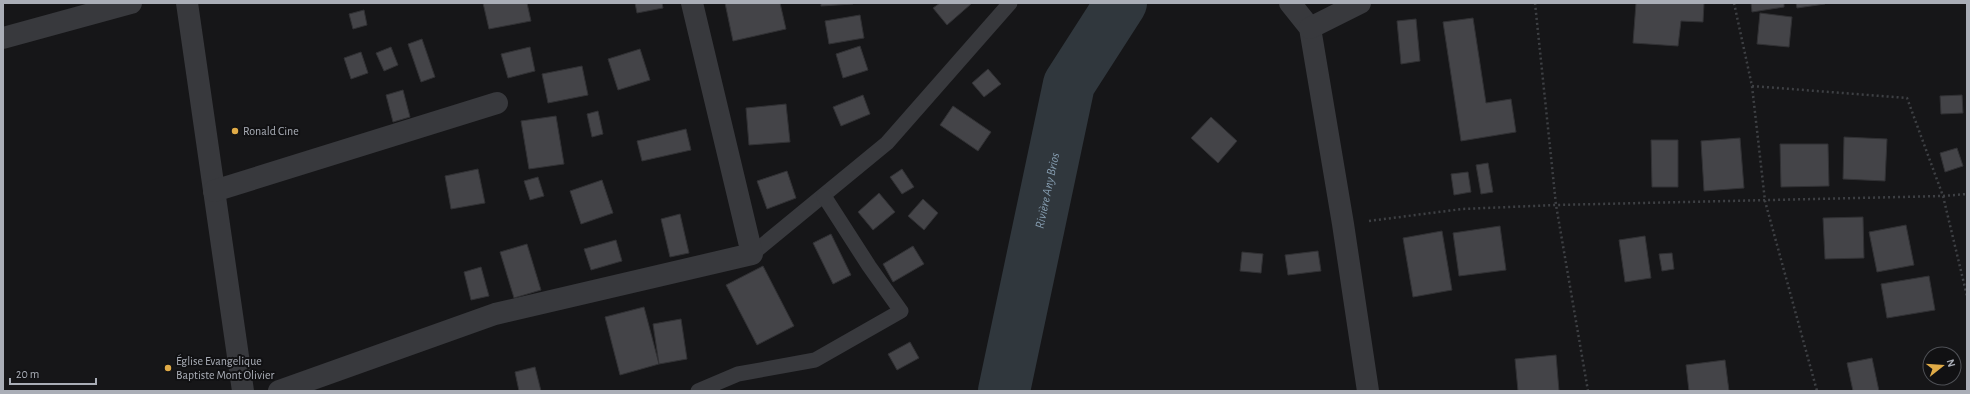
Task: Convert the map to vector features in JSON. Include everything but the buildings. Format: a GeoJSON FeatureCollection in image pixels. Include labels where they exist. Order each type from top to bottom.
{"type":"FeatureCollection","features":[{"type":"Feature","properties":{"kind":"street"},"geometry":{"type":"LineString","coordinates":[[3,38],[131,3]]}},
{"type":"Feature","properties":{"kind":"street"},"geometry":{"type":"LineString","coordinates":[[187,3],[243,391]]}},
{"type":"Feature","properties":{"kind":"street"},"geometry":{"type":"LineString","coordinates":[[279,391],[495,314],[752,254],[692,3]]}},
{"type":"Feature","properties":{"kind":"street"},"geometry":{"type":"LineString","coordinates":[[1290,3],[1310,28],[1343,224],[1368,391]]}},
{"type":"Feature","properties":{"kind":"street"},"geometry":{"type":"LineString","coordinates":[[1310,28],[1360,3]]}},
{"type":"Feature","properties":{"kind":"street"},"geometry":{"type":"LineString","coordinates":[[214,191],[497,103]]}},
{"type":"Feature","properties":{"kind":"lane"},"geometry":{"type":"LineString","coordinates":[[752,254],[824,196],[886,143],[1010,3]]}},
{"type":"Feature","properties":{"kind":"lane"},"geometry":{"type":"LineString","coordinates":[[698,391],[738,374],[815,360],[901,311],[868,266],[824,196]]}},
{"type":"Feature","properties":{"kind":"path"},"geometry":{"type":"LineString","coordinates":[[1535,3],[1556,205],[1588,391]]}},
{"type":"Feature","properties":{"kind":"path"},"geometry":{"type":"LineString","coordinates":[[1734,3],[1752,86],[1765,201],[1817,391]]}},
{"type":"Feature","properties":{"kind":"path"},"geometry":{"type":"LineString","coordinates":[[1752,86],[1907,98],[1943,196],[1967,296]]}},
{"type":"Feature","properties":{"kind":"path"},"geometry":{"type":"LineString","coordinates":[[1343,224],[1462,209],[1556,205],[1943,196],[1967,194]]}},
{"type":"Feature","properties":{"kind":"waterway","name":"Rivière Any Brios"},"geometry":{"type":"LineString","coordinates":[[1004,391],[1069,84],[1121,3]]}},
{"type":"Feature","properties":{"kind":"place","name":"Ronald Cine"},"geometry":{"type":"Point","coordinates":[235,131]}},
{"type":"Feature","properties":{"kind":"place","name":"Église Evangelique Baptiste Mont Olivier"},"geometry":{"type":"Point","coordinates":[168,368]}}]}
